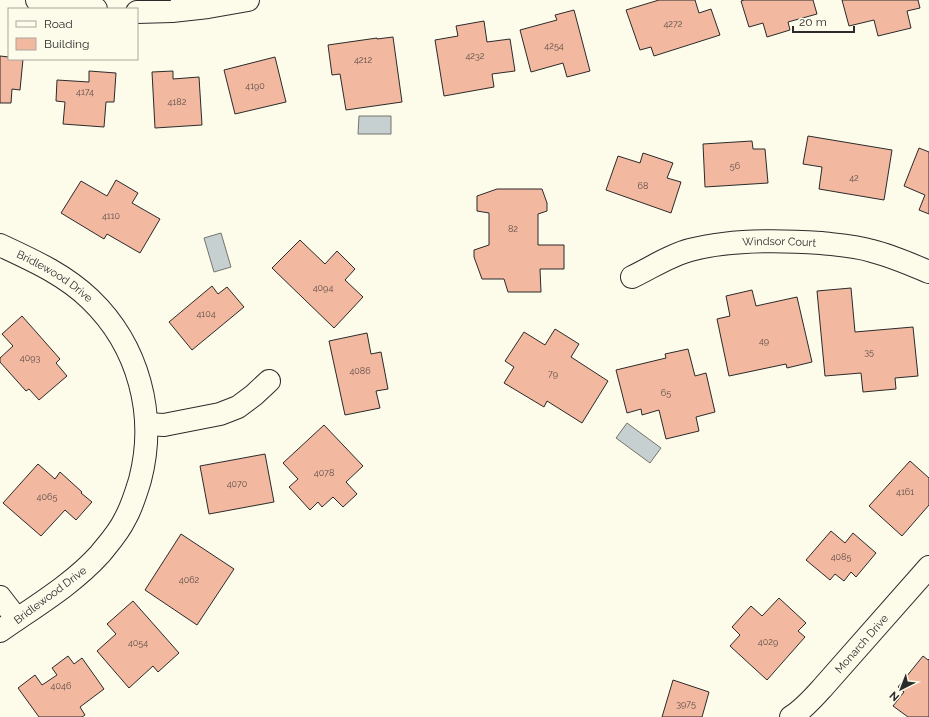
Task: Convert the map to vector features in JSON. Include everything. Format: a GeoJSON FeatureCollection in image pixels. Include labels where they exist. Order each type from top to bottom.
{"type":"FeatureCollection","features":[{"type":"Feature","properties":{"kind":"street"},"geometry":{"type":"LineString","coordinates":[[37,0],[87,8]]}},
{"type":"Feature","properties":{"kind":"street"},"geometry":{"type":"LineString","coordinates":[[138,12],[172,11],[248,0]]}},
{"type":"Feature","properties":{"kind":"street","name":"Windsor Court"},"geometry":{"type":"LineString","coordinates":[[632,277],[673,256],[689,250],[723,244],[761,241],[822,243],[870,250],[906,261],[929,272]]}},
{"type":"Feature","properties":{"kind":"street","name":"Bridlewood Drive"},"geometry":{"type":"LineString","coordinates":[[0,245],[62,277],[77,288],[104,314],[116,330],[134,364],[144,400],[147,424],[146,451],[143,468],[133,502],[125,520],[101,553],[86,568],[70,582],[9,625]]}},
{"type":"Feature","properties":{"kind":"street"},"geometry":{"type":"LineString","coordinates":[[147,424],[167,424],[220,414],[238,407],[254,395],[268,381]]}},
{"type":"Feature","properties":{"kind":"street","name":"Monarch Drive"},"geometry":{"type":"LineString","coordinates":[[791,717],[812,699],[824,686],[929,567]]}},
{"type":"Feature","properties":{"kind":"street"},"geometry":{"type":"LineString","coordinates":[[0,597],[9,625]]}},
{"type":"Feature","properties":{"kind":"shaded area"},"geometry":{"type":"Polygon","coordinates":[[[359,116],[391,116],[391,134],[358,134],[359,116]]]}},
{"type":"Feature","properties":{"kind":"shaded area"},"geometry":{"type":"Polygon","coordinates":[[[221,233],[231,267],[214,272],[204,238],[221,233]]]}},
{"type":"Feature","properties":{"kind":"shaded area"},"geometry":{"type":"Polygon","coordinates":[[[627,423],[661,448],[650,463],[616,438],[627,423]]]}},
{"type":"Feature","properties":{"kind":"building"},"geometry":{"type":"Polygon","coordinates":[[[659,0],[695,0],[699,13],[711,9],[720,35],[654,56],[651,47],[640,50],[626,10],[659,0]]]}},
{"type":"Feature","properties":{"kind":"building"},"geometry":{"type":"Polygon","coordinates":[[[813,0],[817,14],[788,22],[790,30],[767,37],[763,23],[749,27],[741,1],[813,0]]]}},
{"type":"Feature","properties":{"kind":"building"},"geometry":{"type":"Polygon","coordinates":[[[842,0],[918,0],[920,8],[907,11],[911,28],[878,36],[874,20],[849,26],[842,0]]]}},
{"type":"Feature","properties":{"kind":"building"},"geometry":{"type":"Polygon","coordinates":[[[574,10],[590,71],[567,77],[563,63],[531,72],[520,30],[557,20],[555,15],[574,10]]]}},
{"type":"Feature","properties":{"kind":"building"},"geometry":{"type":"Polygon","coordinates":[[[484,21],[487,42],[510,39],[515,71],[492,74],[494,87],[444,96],[435,40],[458,36],[456,26],[484,21]]]}},
{"type":"Feature","properties":{"kind":"building"},"geometry":{"type":"Polygon","coordinates":[[[393,37],[402,102],[346,110],[340,74],[332,75],[328,45],[393,37]]]}},
{"type":"Feature","properties":{"kind":"building"},"geometry":{"type":"Polygon","coordinates":[[[0,56],[8,57],[8,60],[23,60],[20,90],[12,89],[11,103],[0,103],[0,56]]]}},
{"type":"Feature","properties":{"kind":"building"},"geometry":{"type":"Polygon","coordinates":[[[275,57],[286,102],[235,114],[224,70],[275,57]]]}},
{"type":"Feature","properties":{"kind":"building"},"geometry":{"type":"Polygon","coordinates":[[[89,71],[116,73],[114,102],[106,102],[104,127],[63,124],[65,102],[56,101],[57,80],[89,82],[89,71]]]}},
{"type":"Feature","properties":{"kind":"building"},"geometry":{"type":"Polygon","coordinates":[[[173,71],[173,79],[199,77],[202,125],[155,128],[152,72],[173,71]]]}},
{"type":"Feature","properties":{"kind":"building"},"geometry":{"type":"Polygon","coordinates":[[[808,136],[892,150],[884,200],[819,189],[822,167],[803,164],[808,136]]]}},
{"type":"Feature","properties":{"kind":"building"},"geometry":{"type":"Polygon","coordinates":[[[752,141],[753,149],[765,149],[768,183],[705,187],[703,144],[752,141]]]}},
{"type":"Feature","properties":{"kind":"building"},"geometry":{"type":"Polygon","coordinates":[[[919,148],[929,152],[929,214],[919,210],[925,195],[904,186],[919,148]]]}},
{"type":"Feature","properties":{"kind":"building"},"geometry":{"type":"Polygon","coordinates":[[[643,153],[673,163],[667,178],[681,182],[671,213],[606,190],[618,156],[640,163],[643,153]]]}},
{"type":"Feature","properties":{"kind":"building"},"geometry":{"type":"Polygon","coordinates":[[[116,180],[138,193],[132,203],[160,219],[140,253],[107,234],[104,239],[61,213],[81,181],[107,196],[116,180]]]}},
{"type":"Feature","properties":{"kind":"building"},"geometry":{"type":"Polygon","coordinates":[[[497,189],[542,189],[547,203],[547,211],[538,214],[538,245],[564,245],[564,269],[540,269],[541,292],[508,292],[504,279],[482,279],[474,257],[474,250],[489,245],[489,213],[477,211],[477,196],[497,189]]]}},
{"type":"Feature","properties":{"kind":"building"},"geometry":{"type":"Polygon","coordinates":[[[300,240],[325,264],[337,251],[355,269],[345,280],[363,297],[334,328],[272,268],[300,240]]]}},
{"type":"Feature","properties":{"kind":"building"},"geometry":{"type":"Polygon","coordinates":[[[212,286],[218,294],[227,287],[244,307],[192,350],[169,322],[212,286]]]}},
{"type":"Feature","properties":{"kind":"building"},"geometry":{"type":"Polygon","coordinates":[[[851,288],[855,332],[913,327],[918,376],[895,378],[896,389],[863,392],[861,373],[825,376],[817,291],[851,288]]]}},
{"type":"Feature","properties":{"kind":"building"},"geometry":{"type":"Polygon","coordinates":[[[752,290],[756,306],[797,297],[812,362],[787,368],[786,364],[729,376],[717,319],[730,316],[726,296],[752,290]]]}},
{"type":"Feature","properties":{"kind":"building"},"geometry":{"type":"Polygon","coordinates":[[[22,316],[60,359],[56,363],[67,376],[39,400],[29,389],[26,391],[0,362],[0,358],[13,346],[2,334],[22,316]]]}},
{"type":"Feature","properties":{"kind":"building"},"geometry":{"type":"Polygon","coordinates":[[[555,329],[579,344],[571,357],[608,381],[582,423],[547,401],[544,407],[504,383],[514,367],[505,361],[524,332],[545,345],[555,329]]]}},
{"type":"Feature","properties":{"kind":"building"},"geometry":{"type":"Polygon","coordinates":[[[367,333],[371,354],[381,352],[388,389],[376,391],[380,408],[345,415],[329,341],[367,333]]]}},
{"type":"Feature","properties":{"kind":"building"},"geometry":{"type":"Polygon","coordinates":[[[688,349],[695,376],[706,373],[715,412],[696,417],[699,431],[666,439],[659,410],[642,415],[641,409],[627,413],[616,370],[666,358],[665,354],[688,349]]]}},
{"type":"Feature","properties":{"kind":"building"},"geometry":{"type":"Polygon","coordinates":[[[324,425],[363,466],[346,482],[357,494],[343,507],[333,497],[322,507],[318,502],[310,510],[289,487],[298,479],[283,463],[324,425]]]}},
{"type":"Feature","properties":{"kind":"building"},"geometry":{"type":"Polygon","coordinates":[[[265,454],[274,502],[209,514],[200,466],[265,454]]]}},
{"type":"Feature","properties":{"kind":"building"},"geometry":{"type":"Polygon","coordinates":[[[910,461],[929,478],[929,505],[902,536],[869,506],[910,461]]]}},
{"type":"Feature","properties":{"kind":"building"},"geometry":{"type":"Polygon","coordinates":[[[38,464],[55,479],[60,472],[92,502],[76,520],[65,510],[41,536],[3,503],[38,464]]]}},
{"type":"Feature","properties":{"kind":"building"},"geometry":{"type":"Polygon","coordinates":[[[831,531],[845,543],[853,533],[876,553],[856,577],[851,572],[844,581],[835,574],[830,580],[806,560],[831,531]]]}},
{"type":"Feature","properties":{"kind":"building"},"geometry":{"type":"Polygon","coordinates":[[[181,534],[234,569],[197,625],[145,590],[181,534]]]}},
{"type":"Feature","properties":{"kind":"building"},"geometry":{"type":"Polygon","coordinates":[[[779,598],[806,623],[798,631],[805,637],[767,680],[730,646],[740,635],[732,627],[751,606],[762,616],[779,598]]]}},
{"type":"Feature","properties":{"kind":"building"},"geometry":{"type":"Polygon","coordinates":[[[133,601],[179,653],[158,672],[153,666],[129,688],[97,651],[116,634],[107,624],[133,601]]]}},
{"type":"Feature","properties":{"kind":"building"},"geometry":{"type":"Polygon","coordinates":[[[68,656],[74,664],[82,658],[104,689],[80,707],[85,715],[82,717],[39,717],[18,688],[35,675],[42,685],[57,675],[52,668],[68,656]]]}},
{"type":"Feature","properties":{"kind":"building"},"geometry":{"type":"Polygon","coordinates":[[[923,656],[928,660],[929,659],[929,717],[908,717],[893,706],[904,692],[898,687],[923,656]]]}},
{"type":"Feature","properties":{"kind":"building"},"geometry":{"type":"Polygon","coordinates":[[[673,680],[709,692],[702,717],[662,717],[673,680]]]}}]}
